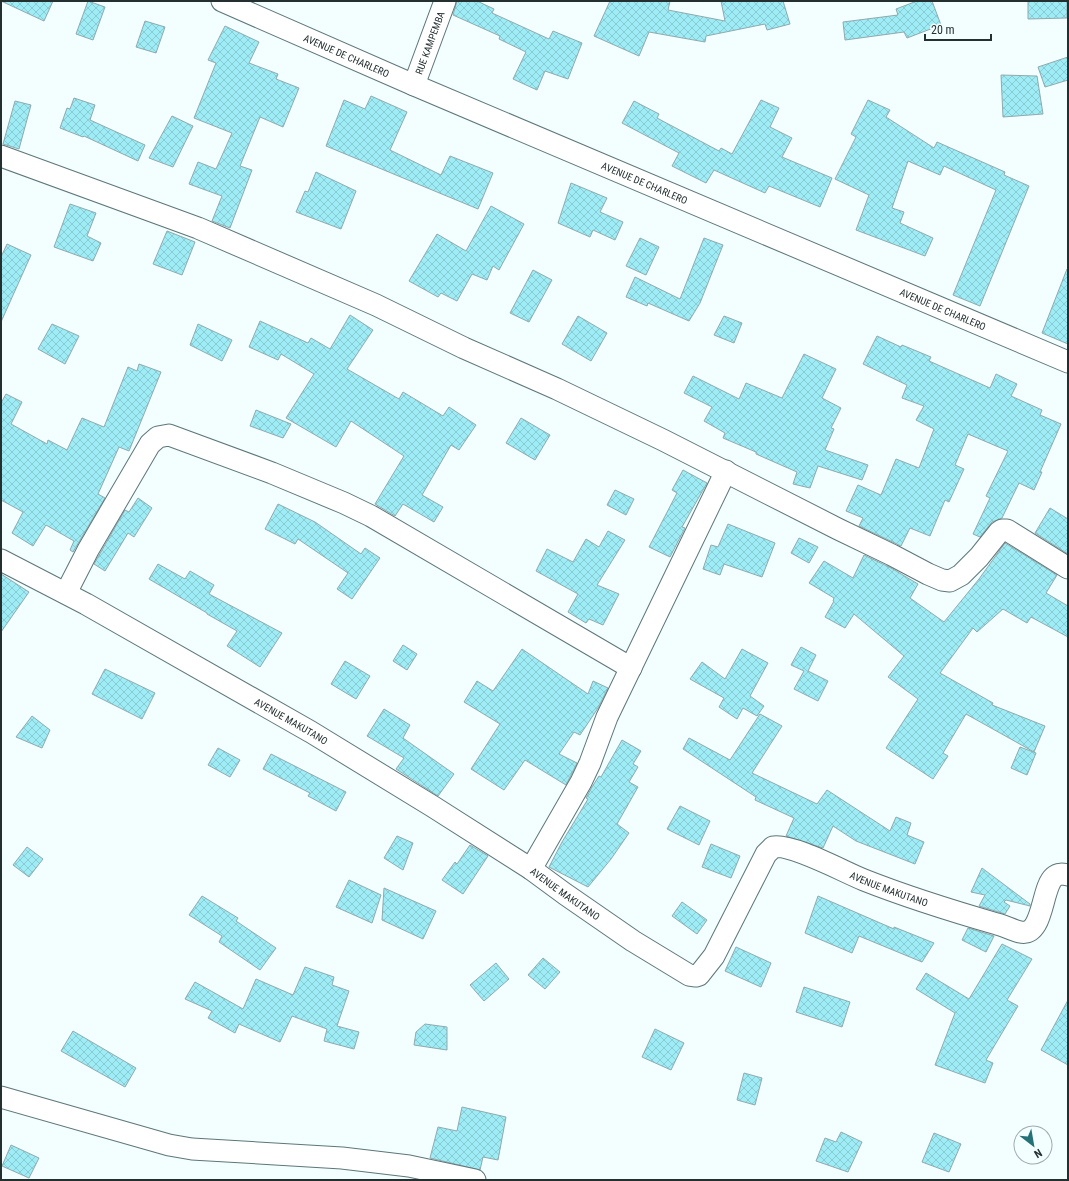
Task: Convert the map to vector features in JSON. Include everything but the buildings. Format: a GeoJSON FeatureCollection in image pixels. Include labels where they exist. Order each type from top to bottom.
{"type":"FeatureCollection","features":[{"type":"Feature","properties":{"kind":"street","name":"AVENUE DE CHARLERO"},"geometry":{"type":"LineString","coordinates":[[222,1],[414,85],[1068,362]]}},
{"type":"Feature","properties":{"kind":"street","name":"RUE KAMPEMBA"},"geometry":{"type":"LineString","coordinates":[[414,85],[445,1]]}},
{"type":"Feature","properties":{"kind":"street"},"geometry":{"type":"LineString","coordinates":[[1,156],[198,228],[369,302],[464,348],[585,403],[942,580],[950,581],[965,572],[1002,530],[1007,530],[1068,568]]}},
{"type":"Feature","properties":{"kind":"street"},"geometry":{"type":"LineString","coordinates":[[66,593],[88,550],[150,444],[158,437],[169,435],[272,473],[364,513],[631,668]]}},
{"type":"Feature","properties":{"kind":"street"},"geometry":{"type":"LineString","coordinates":[[531,869],[581,782],[590,763],[607,717],[726,472]]}},
{"type":"Feature","properties":{"kind":"street","name":"AVENUE MAKUTANO"},"geometry":{"type":"LineString","coordinates":[[1,560],[66,593],[311,732],[531,869],[633,941],[683,972],[696,976],[702,973],[714,956],[766,854],[773,847],[784,847],[799,852],[862,880],[966,916],[1021,932],[1029,931],[1035,926],[1049,884],[1053,877],[1057,874],[1068,875]]}},
{"type":"Feature","properties":{"kind":"street"},"geometry":{"type":"LineString","coordinates":[[1,1097],[170,1145],[192,1149],[342,1158],[409,1166],[475,1180]]}}]}
